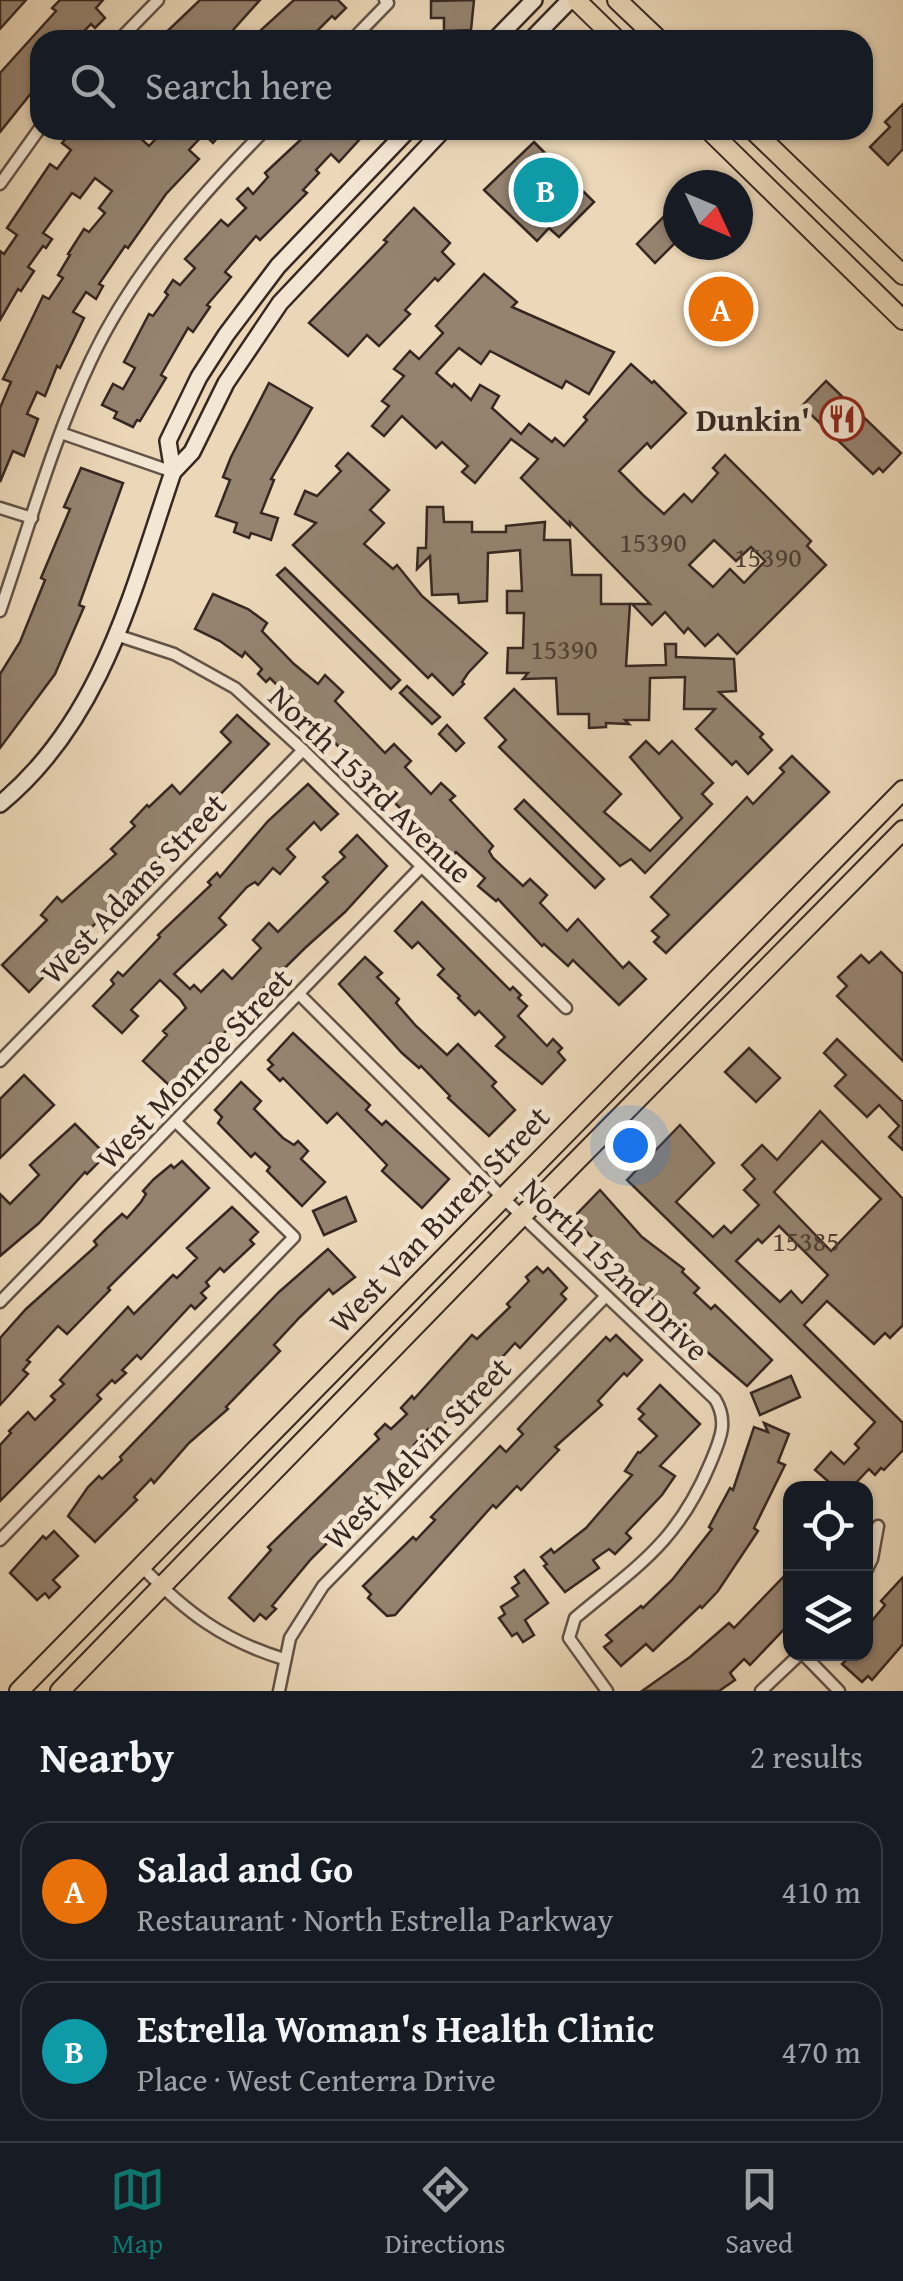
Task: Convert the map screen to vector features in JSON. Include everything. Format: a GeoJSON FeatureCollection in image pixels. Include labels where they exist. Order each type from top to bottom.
{"type":"FeatureCollection","features":[{"type":"Feature","properties":{"kind":"main road"},"geometry":{"type":"LineString","coordinates":[[573,0],[606,30]]}},
{"type":"Feature","properties":{"kind":"main road"},"geometry":{"type":"LineString","coordinates":[[617,0],[649,30]]}},
{"type":"Feature","properties":{"kind":"main road"},"geometry":{"type":"LineString","coordinates":[[719,140],[903,320]]}},
{"type":"Feature","properties":{"kind":"main road"},"geometry":{"type":"LineString","coordinates":[[762,140],[903,275]]}},
{"type":"Feature","properties":{"kind":"main road"},"geometry":{"type":"LineString","coordinates":[[860,277],[881,255]]}},
{"type":"Feature","properties":{"kind":"main road","name":"West Van Buren Street"},"geometry":{"type":"LineString","coordinates":[[19,1691],[903,790]]}},
{"type":"Feature","properties":{"kind":"main road"},"geometry":{"type":"LineString","coordinates":[[877,815],[901,832]]}},
{"type":"Feature","properties":{"kind":"main road","name":"West Van Buren Street"},"geometry":{"type":"LineString","coordinates":[[60,1691],[901,832]]}},
{"type":"Feature","properties":{"kind":"street"},"geometry":{"type":"LineString","coordinates":[[129,30],[158,0]]}},
{"type":"Feature","properties":{"kind":"street"},"geometry":{"type":"LineString","coordinates":[[505,30],[534,0]]}},
{"type":"Feature","properties":{"kind":"street"},"geometry":{"type":"LineString","coordinates":[[542,30],[573,0]]}},
{"type":"Feature","properties":{"kind":"street"},"geometry":{"type":"LineString","coordinates":[[361,30],[387,2]]}},
{"type":"Feature","properties":{"kind":"street"},"geometry":{"type":"LineString","coordinates":[[0,184],[31,140]]}},
{"type":"Feature","properties":{"kind":"street"},"geometry":{"type":"LineString","coordinates":[[0,610],[91,359],[130,290],[169,237],[254,140]]}},
{"type":"Feature","properties":{"kind":"street"},"geometry":{"type":"LineString","coordinates":[[173,472],[168,442],[199,377],[244,309],[291,252],[398,140]]}},
{"type":"Feature","properties":{"kind":"street"},"geometry":{"type":"LineString","coordinates":[[0,804],[46,760],[88,699],[116,635],[173,472],[192,452],[226,383],[264,324],[307,271],[433,140]]}},
{"type":"Feature","properties":{"kind":"street"},"geometry":{"type":"LineString","coordinates":[[244,309],[264,324]]}},
{"type":"Feature","properties":{"kind":"street"},"geometry":{"type":"LineString","coordinates":[[61,433],[173,472]]}},
{"type":"Feature","properties":{"kind":"street"},"geometry":{"type":"LineString","coordinates":[[0,508],[32,518]]}},
{"type":"Feature","properties":{"kind":"street","name":"North 153rd Avenue"},"geometry":{"type":"LineString","coordinates":[[116,635],[174,654],[234,688],[566,1008]]}},
{"type":"Feature","properties":{"kind":"street","name":"West Adams Street"},"geometry":{"type":"LineString","coordinates":[[0,1061],[302,750]]}},
{"type":"Feature","properties":{"kind":"street","name":"West Monroe Street"},"geometry":{"type":"LineString","coordinates":[[0,1302],[421,867]]}},
{"type":"Feature","properties":{"kind":"street","name":"North 152nd Drive"},"geometry":{"type":"LineString","coordinates":[[300,995],[502,1197],[715,1399],[723,1412],[719,1442],[698,1494],[676,1526],[650,1558],[574,1618],[570,1638],[607,1691]]}},
{"type":"Feature","properties":{"kind":"street"},"geometry":{"type":"LineString","coordinates":[[0,1540],[294,1237],[176,1122]]}},
{"type":"Feature","properties":{"kind":"street","name":"West Melvin Street"},"geometry":{"type":"LineString","coordinates":[[279,1691],[290,1638],[323,1586],[606,1296]]}},
{"type":"Feature","properties":{"kind":"street"},"geometry":{"type":"LineString","coordinates":[[873,1554],[878,1526]]}},
{"type":"Feature","properties":{"kind":"street"},"geometry":{"type":"LineString","coordinates":[[141,1566],[222,1635],[284,1659]]}},
{"type":"Feature","properties":{"kind":"street"},"geometry":{"type":"LineString","coordinates":[[761,1691],[794,1661]]}},
{"type":"Feature","properties":{"kind":"street"},"geometry":{"type":"LineString","coordinates":[[809,1661],[840,1691]]}},
{"type":"Feature","properties":{"kind":"building"},"geometry":{"type":"Polygon","coordinates":[[[0,0],[26,0],[0,29],[0,0]]]}},
{"type":"Feature","properties":{"kind":"building"},"geometry":{"type":"Polygon","coordinates":[[[60,0],[103,0],[96,8],[105,18],[95,28],[91,24],[85,30],[39,30],[56,11],[52,8],[60,0]]]}},
{"type":"Feature","properties":{"kind":"building"},"geometry":{"type":"Polygon","coordinates":[[[200,0],[260,0],[233,30],[168,30],[200,0]]]}},
{"type":"Feature","properties":{"kind":"building"},"geometry":{"type":"Polygon","coordinates":[[[294,0],[338,0],[346,8],[318,30],[261,30],[294,0]]]}},
{"type":"Feature","properties":{"kind":"building"},"geometry":{"type":"Polygon","coordinates":[[[474,0],[471,30],[444,30],[444,18],[431,18],[431,1],[474,0]]]}},
{"type":"Feature","properties":{"kind":"building"},"geometry":{"type":"Polygon","coordinates":[[[30,40],[30,94],[0,132],[0,73],[30,40]]]}},
{"type":"Feature","properties":{"kind":"building"},"geometry":{"type":"Polygon","coordinates":[[[903,104],[903,149],[888,165],[870,147],[890,127],[885,122],[903,104]]]}},
{"type":"Feature","properties":{"kind":"building"},"geometry":{"type":"Polygon","coordinates":[[[142,140],[149,146],[155,140],[198,140],[189,150],[199,159],[166,194],[128,248],[125,246],[99,284],[103,286],[96,299],[86,292],[73,312],[84,318],[45,396],[37,392],[27,414],[38,419],[24,456],[13,451],[0,482],[0,408],[11,382],[3,379],[43,296],[49,299],[63,278],[58,275],[68,254],[84,229],[89,232],[105,213],[99,208],[112,191],[95,178],[80,198],[72,193],[43,233],[52,239],[28,267],[34,271],[0,320],[0,251],[4,254],[17,235],[7,228],[50,164],[57,169],[71,150],[62,143],[142,140]]]}},
{"type":"Feature","properties":{"kind":"building"},"geometry":{"type":"Polygon","coordinates":[[[300,140],[359,140],[339,162],[331,154],[303,190],[307,193],[260,240],[256,236],[225,272],[231,277],[207,305],[210,307],[193,332],[188,328],[161,375],[166,378],[140,421],[133,427],[114,418],[117,412],[102,405],[113,384],[123,389],[135,368],[124,362],[149,314],[153,316],[168,295],[165,292],[173,280],[180,285],[195,268],[185,259],[221,220],[228,226],[246,208],[237,199],[248,188],[253,194],[268,177],[265,173],[300,140]]]}},
{"type":"Feature","properties":{"kind":"building"},"geometry":{"type":"Polygon","coordinates":[[[534,142],[594,202],[559,237],[549,228],[537,241],[484,190],[534,142]]]}},
{"type":"Feature","properties":{"kind":"building"},"geometry":{"type":"Polygon","coordinates":[[[414,208],[450,243],[442,252],[454,264],[405,310],[410,314],[379,346],[367,335],[348,356],[309,323],[414,208]]]}},
{"type":"Feature","properties":{"kind":"building"},"geometry":{"type":"Polygon","coordinates":[[[663,217],[663,255],[655,263],[637,244],[663,217]]]}},
{"type":"Feature","properties":{"kind":"building"},"geometry":{"type":"Polygon","coordinates":[[[484,274],[517,302],[512,307],[614,352],[589,394],[566,381],[562,388],[490,351],[481,364],[459,348],[436,373],[471,400],[480,385],[499,396],[492,408],[521,434],[529,424],[564,446],[631,364],[686,413],[651,448],[647,443],[619,471],[664,514],[684,494],[692,502],[718,473],[713,468],[725,455],[811,541],[807,546],[826,565],[737,654],[718,634],[705,646],[688,628],[684,633],[665,612],[652,625],[632,604],[650,604],[521,478],[538,459],[511,439],[475,483],[462,472],[468,466],[442,442],[436,448],[402,416],[384,436],[372,426],[389,406],[382,401],[404,376],[394,369],[410,351],[419,359],[443,333],[436,326],[484,274]],[[714,540],[689,565],[713,587],[730,569],[744,583],[765,561],[751,547],[736,561],[714,540]]]}},
{"type":"Feature","properties":{"kind":"building"},"geometry":{"type":"Polygon","coordinates":[[[728,292],[736,300],[721,315],[713,307],[728,292]]]}},
{"type":"Feature","properties":{"kind":"building"},"geometry":{"type":"Polygon","coordinates":[[[826,381],[901,453],[883,472],[879,468],[873,474],[802,406],[826,381]]]}},
{"type":"Feature","properties":{"kind":"building"},"geometry":{"type":"Polygon","coordinates":[[[269,383],[312,408],[271,479],[274,480],[261,513],[278,518],[271,540],[234,532],[237,523],[216,516],[230,480],[223,477],[269,383]]]}},
{"type":"Feature","properties":{"kind":"building"},"geometry":{"type":"Polygon","coordinates":[[[348,453],[389,490],[370,510],[384,523],[364,544],[393,569],[397,565],[422,596],[487,653],[453,695],[432,674],[428,678],[293,545],[316,523],[295,514],[305,491],[317,496],[341,471],[336,466],[348,453]]]}},
{"type":"Feature","properties":{"kind":"building"},"geometry":{"type":"Polygon","coordinates":[[[81,468],[123,483],[79,605],[84,607],[55,674],[0,748],[0,674],[20,642],[45,580],[41,578],[70,509],[64,507],[81,468]]]}},
{"type":"Feature","properties":{"kind":"building"},"geometry":{"type":"Polygon","coordinates":[[[427,507],[443,507],[444,522],[472,522],[472,532],[506,532],[506,526],[545,522],[544,540],[570,540],[572,575],[601,575],[601,604],[630,604],[626,666],[666,665],[665,644],[676,644],[676,657],[734,659],[736,691],[719,692],[763,734],[760,737],[772,750],[748,774],[736,761],[732,765],[696,729],[715,709],[684,709],[685,677],[650,678],[649,720],[625,720],[629,724],[606,723],[606,727],[589,728],[589,714],[558,714],[556,678],[523,679],[528,673],[507,673],[508,648],[523,648],[524,613],[507,613],[507,591],[522,591],[520,550],[488,553],[487,601],[459,603],[458,594],[432,595],[430,556],[417,569],[418,548],[426,548],[427,507]]]}},
{"type":"Feature","properties":{"kind":"building"},"geometry":{"type":"Polygon","coordinates":[[[285,568],[400,680],[391,689],[277,575],[285,568]]]}},
{"type":"Feature","properties":{"kind":"building"},"geometry":{"type":"Polygon","coordinates":[[[213,594],[248,609],[267,623],[262,631],[318,684],[325,675],[343,692],[335,701],[385,753],[394,744],[411,761],[405,767],[431,794],[441,783],[455,796],[450,800],[493,846],[489,851],[493,858],[523,886],[530,879],[547,895],[540,903],[567,931],[578,919],[623,968],[629,962],[646,979],[619,1005],[573,960],[568,966],[542,946],[498,899],[478,886],[485,878],[456,852],[450,858],[433,841],[436,838],[404,812],[270,678],[266,682],[258,674],[262,669],[245,652],[242,657],[195,629],[213,594]]]}},
{"type":"Feature","properties":{"kind":"building"},"geometry":{"type":"Polygon","coordinates":[[[407,686],[440,717],[432,724],[400,693],[407,686]]]}},
{"type":"Feature","properties":{"kind":"building"},"geometry":{"type":"Polygon","coordinates":[[[514,689],[621,794],[604,812],[650,851],[682,818],[630,757],[646,741],[659,754],[672,741],[713,783],[702,794],[712,804],[645,873],[631,859],[620,866],[499,747],[506,740],[485,718],[514,689]]]}},
{"type":"Feature","properties":{"kind":"building"},"geometry":{"type":"Polygon","coordinates":[[[237,715],[269,744],[29,992],[2,965],[47,920],[41,915],[57,897],[62,902],[116,854],[111,849],[135,826],[131,822],[147,805],[172,785],[180,794],[231,742],[221,732],[237,715]]]}},
{"type":"Feature","properties":{"kind":"building"},"geometry":{"type":"Polygon","coordinates":[[[447,725],[464,743],[456,751],[439,734],[447,725]]]}},
{"type":"Feature","properties":{"kind":"building"},"geometry":{"type":"Polygon","coordinates":[[[792,756],[829,792],[666,953],[654,942],[659,937],[652,931],[669,915],[651,897],[747,797],[753,804],[784,772],[780,768],[792,756]]]}},
{"type":"Feature","properties":{"kind":"building"},"geometry":{"type":"Polygon","coordinates":[[[308,784],[338,814],[321,830],[314,822],[287,849],[295,857],[280,874],[273,868],[258,885],[255,882],[247,887],[219,918],[226,925],[174,974],[190,989],[194,985],[201,992],[223,970],[232,979],[261,948],[253,940],[269,923],[278,932],[328,882],[323,877],[345,857],[340,852],[357,835],[387,866],[345,912],[230,1022],[233,1024],[186,1068],[172,1088],[143,1061],[167,1035],[163,1031],[186,1008],[180,999],[160,980],[131,1010],[138,1016],[122,1033],[93,1006],[114,984],[111,980],[118,972],[123,976],[158,935],[211,885],[208,882],[217,873],[220,877],[268,821],[308,784]]]}},
{"type":"Feature","properties":{"kind":"building"},"geometry":{"type":"Polygon","coordinates":[[[524,800],[604,879],[595,888],[515,809],[524,800]]]}},
{"type":"Feature","properties":{"kind":"building"},"geometry":{"type":"Polygon","coordinates":[[[422,902],[510,990],[513,987],[521,995],[518,998],[527,1006],[518,1016],[547,1046],[553,1039],[562,1048],[558,1052],[565,1060],[542,1084],[496,1046],[505,1037],[479,1011],[475,1015],[458,998],[438,975],[444,969],[418,942],[412,948],[395,931],[422,902]]]}},
{"type":"Feature","properties":{"kind":"building"},"geometry":{"type":"Polygon","coordinates":[[[881,952],[903,974],[903,1061],[837,996],[847,986],[838,977],[861,955],[869,963],[881,952]]]}},
{"type":"Feature","properties":{"kind":"building"},"geometry":{"type":"Polygon","coordinates":[[[365,957],[382,973],[377,977],[399,999],[396,1003],[416,1026],[447,1055],[458,1044],[496,1082],[492,1086],[515,1110],[489,1136],[421,1066],[402,1053],[339,984],[365,957]]]}},
{"type":"Feature","properties":{"kind":"building"},"geometry":{"type":"Polygon","coordinates":[[[293,1033],[370,1105],[366,1110],[382,1125],[386,1121],[449,1179],[422,1208],[382,1171],[387,1165],[337,1113],[327,1123],[283,1078],[280,1081],[268,1069],[273,1065],[268,1060],[293,1033]]]}},
{"type":"Feature","properties":{"kind":"building"},"geometry":{"type":"Polygon","coordinates":[[[837,1039],[903,1102],[903,1150],[889,1137],[899,1126],[879,1105],[867,1117],[835,1086],[846,1075],[824,1053],[837,1039]]]}},
{"type":"Feature","properties":{"kind":"building"},"geometry":{"type":"Polygon","coordinates":[[[749,1048],[780,1078],[756,1102],[725,1072],[749,1048]]]}},
{"type":"Feature","properties":{"kind":"building"},"geometry":{"type":"Polygon","coordinates":[[[24,1075],[54,1105],[0,1158],[0,1099],[24,1075]]]}},
{"type":"Feature","properties":{"kind":"building"},"geometry":{"type":"Polygon","coordinates":[[[241,1082],[261,1101],[254,1109],[283,1138],[294,1145],[298,1141],[308,1151],[301,1159],[325,1182],[302,1206],[267,1171],[270,1167],[255,1153],[251,1157],[218,1123],[222,1117],[215,1110],[241,1082]]]}},
{"type":"Feature","properties":{"kind":"building"},"geometry":{"type":"Polygon","coordinates":[[[820,1111],[903,1199],[903,1325],[890,1338],[885,1333],[874,1344],[827,1301],[804,1325],[903,1423],[903,1450],[884,1470],[881,1468],[875,1475],[869,1469],[858,1481],[828,1481],[815,1470],[831,1452],[844,1464],[859,1448],[855,1444],[875,1422],[627,1180],[680,1125],[714,1163],[676,1202],[713,1237],[724,1226],[731,1233],[759,1205],[744,1190],[755,1179],[742,1165],[762,1145],[777,1160],[820,1111]],[[822,1141],[774,1192],[831,1251],[881,1199],[822,1141]],[[779,1226],[762,1243],[758,1239],[736,1261],[780,1302],[791,1291],[802,1303],[828,1275],[779,1226]]]}},
{"type":"Feature","properties":{"kind":"building"},"geometry":{"type":"Polygon","coordinates":[[[75,1124],[103,1152],[95,1159],[99,1162],[0,1256],[0,1194],[10,1204],[39,1175],[30,1165],[75,1124]]]}},
{"type":"Feature","properties":{"kind":"building"},"geometry":{"type":"Polygon","coordinates":[[[182,1161],[209,1188],[67,1334],[58,1326],[27,1360],[30,1362],[23,1370],[28,1374],[0,1405],[0,1338],[97,1245],[94,1241],[105,1230],[122,1214],[127,1218],[154,1179],[182,1161]]]}},
{"type":"Feature","properties":{"kind":"building"},"geometry":{"type":"Polygon","coordinates":[[[600,1190],[642,1237],[684,1269],[682,1272],[699,1288],[694,1293],[711,1309],[715,1305],[772,1360],[747,1386],[698,1344],[573,1218],[600,1190]]]}},
{"type":"Feature","properties":{"kind":"building"},"geometry":{"type":"Polygon","coordinates":[[[346,1197],[356,1221],[324,1235],[313,1211],[346,1197]]]}},
{"type":"Feature","properties":{"kind":"building"},"geometry":{"type":"Polygon","coordinates":[[[232,1207],[258,1232],[250,1240],[254,1244],[224,1272],[220,1268],[206,1282],[209,1286],[201,1293],[206,1298],[195,1309],[191,1305],[141,1359],[137,1355],[122,1370],[126,1373],[97,1395],[101,1399],[0,1501],[0,1445],[9,1431],[28,1412],[35,1420],[55,1400],[51,1396],[64,1384],[60,1380],[128,1307],[134,1314],[173,1275],[177,1278],[197,1258],[187,1248],[232,1207]]]}},
{"type":"Feature","properties":{"kind":"building"},"geometry":{"type":"Polygon","coordinates":[[[328,1249],[355,1277],[333,1294],[329,1289],[300,1317],[274,1345],[280,1351],[228,1409],[189,1443],[154,1483],[151,1479],[134,1497],[137,1500],[95,1542],[68,1516],[88,1487],[122,1460],[120,1457],[279,1292],[328,1249]]]}},
{"type":"Feature","properties":{"kind":"building"},"geometry":{"type":"Polygon","coordinates":[[[537,1267],[543,1273],[548,1268],[567,1288],[561,1294],[566,1299],[520,1348],[515,1343],[498,1362],[502,1366],[478,1391],[475,1389],[434,1435],[428,1429],[414,1445],[420,1451],[311,1559],[272,1606],[276,1609],[266,1619],[260,1614],[254,1621],[229,1598],[271,1550],[268,1547],[379,1439],[375,1434],[385,1424],[391,1429],[407,1414],[401,1408],[412,1396],[414,1399],[472,1335],[477,1339],[510,1307],[507,1304],[537,1267]]]}},
{"type":"Feature","properties":{"kind":"building"},"geometry":{"type":"Polygon","coordinates":[[[616,1335],[642,1360],[598,1401],[602,1405],[555,1447],[559,1450],[521,1490],[517,1486],[496,1508],[493,1505],[395,1615],[387,1616],[368,1598],[371,1594],[363,1586],[413,1537],[416,1540],[435,1520],[431,1517],[500,1446],[506,1452],[523,1434],[518,1429],[606,1337],[610,1341],[616,1335]]]}},
{"type":"Feature","properties":{"kind":"building"},"geometry":{"type":"Polygon","coordinates":[[[791,1376],[800,1397],[760,1415],[751,1393],[791,1376]]]}},
{"type":"Feature","properties":{"kind":"building"},"geometry":{"type":"Polygon","coordinates":[[[660,1385],[700,1424],[660,1466],[675,1476],[626,1533],[631,1538],[615,1554],[609,1549],[593,1560],[599,1568],[565,1592],[541,1557],[551,1549],[554,1553],[586,1528],[632,1475],[625,1471],[638,1452],[657,1436],[639,1419],[644,1414],[638,1409],[660,1385]]]}},
{"type":"Feature","properties":{"kind":"building"},"geometry":{"type":"Polygon","coordinates":[[[764,1423],[789,1434],[778,1462],[785,1465],[754,1528],[758,1531],[702,1608],[653,1651],[646,1644],[621,1666],[604,1647],[612,1641],[606,1635],[672,1580],[712,1529],[709,1527],[730,1488],[733,1490],[754,1427],[768,1432],[764,1423]]]}},
{"type":"Feature","properties":{"kind":"building"},"geometry":{"type":"Polygon","coordinates":[[[54,1531],[78,1556],[53,1580],[60,1587],[49,1598],[45,1593],[37,1600],[10,1573],[43,1536],[46,1539],[54,1531]]]}},
{"type":"Feature","properties":{"kind":"building"},"geometry":{"type":"Polygon","coordinates":[[[524,1570],[548,1603],[525,1620],[534,1635],[523,1642],[517,1633],[512,1636],[499,1618],[505,1614],[501,1607],[518,1596],[512,1588],[519,1583],[515,1577],[524,1570]]]}},
{"type":"Feature","properties":{"kind":"building"},"geometry":{"type":"Polygon","coordinates":[[[783,1577],[783,1630],[750,1665],[744,1659],[730,1673],[735,1680],[719,1691],[642,1691],[729,1623],[734,1628],[783,1577]]]}},
{"type":"Feature","properties":{"kind":"building"},"geometry":{"type":"Polygon","coordinates":[[[903,1577],[903,1644],[872,1680],[868,1676],[862,1682],[842,1664],[873,1661],[873,1620],[885,1605],[881,1601],[903,1577]]]}},
{"type":"Feature","properties":{"kind":"place","name":"Estrella Woman's Health Clinic"},"geometry":{"type":"Point","coordinates":[546,190]}},
{"type":"Feature","properties":{"kind":"place","name":"Salad and Go"},"geometry":{"type":"Point","coordinates":[721,309]}},
{"type":"Feature","properties":{"kind":"place","name":"Dunkin'"},"geometry":{"type":"Point","coordinates":[842,419]}}]}
